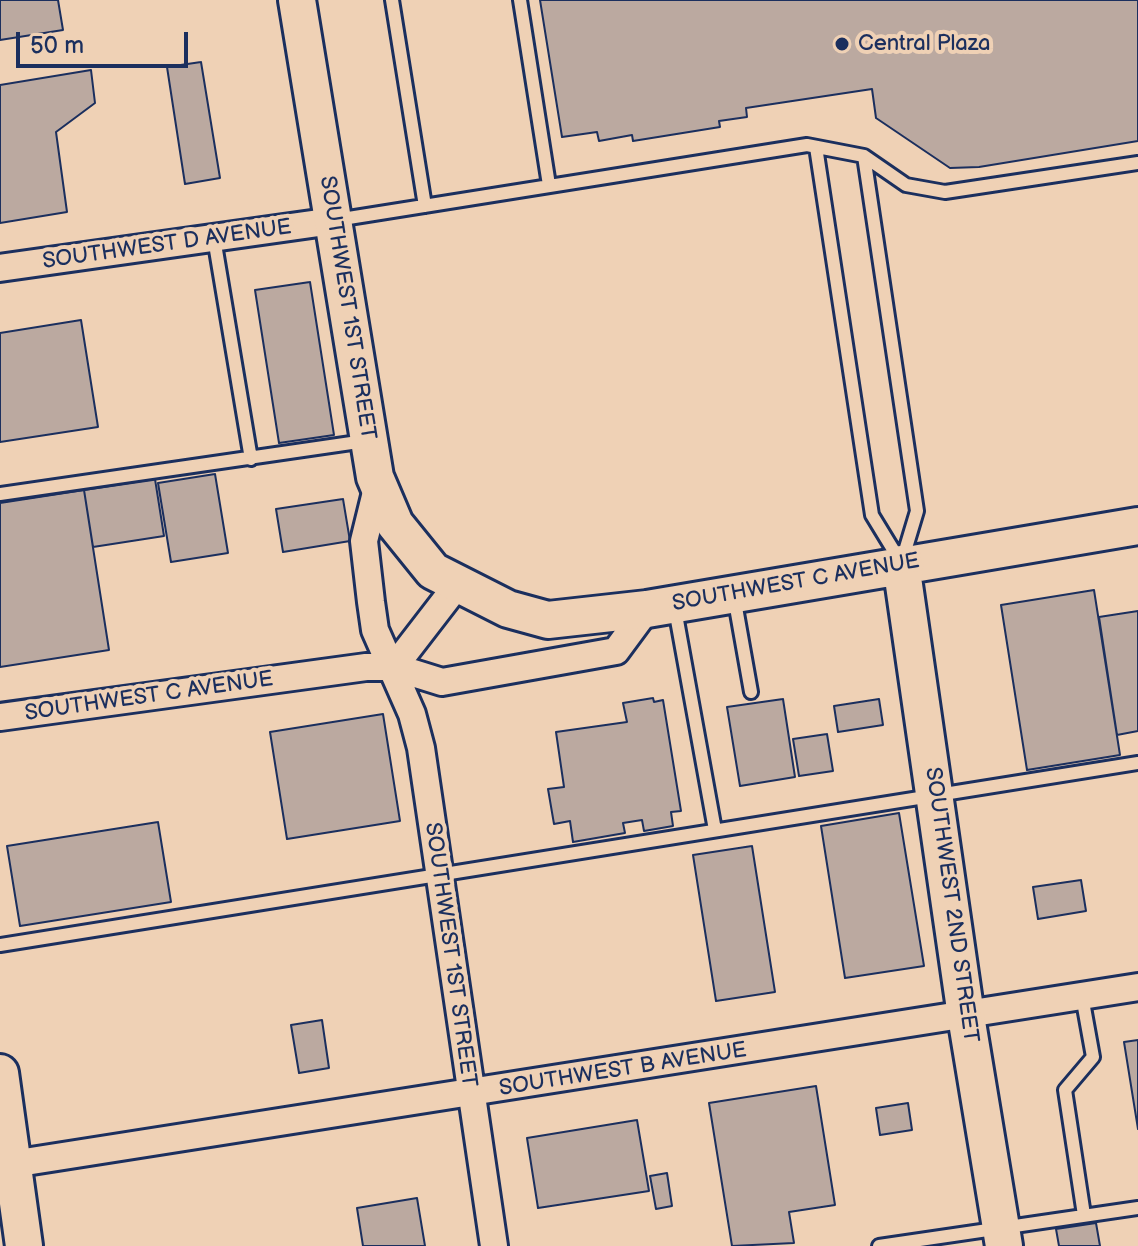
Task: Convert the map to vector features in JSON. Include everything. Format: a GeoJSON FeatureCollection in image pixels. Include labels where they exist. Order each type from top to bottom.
{"type":"FeatureCollection","features":[{"type":"Feature","properties":{"kind":"main road","name":"SOUTHWEST 1ST STREET"},"geometry":{"type":"LineString","coordinates":[[297,0],[378,484],[395,524],[433,571],[458,584]]}},
{"type":"Feature","properties":{"kind":"main road","name":"SOUTHWEST C AVENUE"},"geometry":{"type":"LineString","coordinates":[[458,584],[508,609],[548,620],[660,607],[1138,526]]}},
{"type":"Feature","properties":{"kind":"main road","name":"SOUTHWEST 2ND STREET"},"geometry":{"type":"LineString","coordinates":[[901,564],[966,1016],[1002,1237]]}},
{"type":"Feature","properties":{"kind":"main road"},"geometry":{"type":"LineString","coordinates":[[0,1073],[6,1165],[24,1246]]}},
{"type":"Feature","properties":{"kind":"street","name":"SOUTHWEST D AVENUE"},"geometry":{"type":"LineString","coordinates":[[0,268],[333,221]]}},
{"type":"Feature","properties":{"kind":"street","name":"SOUTHWEST 1ST STREET"},"geometry":{"type":"LineString","coordinates":[[378,484],[364,541],[375,630],[394,667],[421,748],[469,1094],[494,1246]]}},
{"type":"Feature","properties":{"kind":"street"},"geometry":{"type":"LineString","coordinates":[[394,667],[458,584]]}},
{"type":"Feature","properties":{"kind":"street","name":"SOUTHWEST C AVENUE"},"geometry":{"type":"LineString","coordinates":[[0,717],[366,667],[394,667],[442,682],[616,651],[660,607]]}},
{"type":"Feature","properties":{"kind":"street","name":"SOUTHWEST B AVENUE"},"geometry":{"type":"LineString","coordinates":[[6,1165],[1138,987]]}},
{"type":"Feature","properties":{"kind":"lane"},"geometry":{"type":"LineString","coordinates":[[392,0],[425,206]]}},
{"type":"Feature","properties":{"kind":"lane"},"geometry":{"type":"LineString","coordinates":[[520,0],[549,185]]}},
{"type":"Feature","properties":{"kind":"lane"},"geometry":{"type":"LineString","coordinates":[[333,221],[807,145],[864,156],[906,185],[945,192],[1138,163]]}},
{"type":"Feature","properties":{"kind":"lane"},"geometry":{"type":"LineString","coordinates":[[816,147],[872,515],[901,564]]}},
{"type":"Feature","properties":{"kind":"lane"},"geometry":{"type":"LineString","coordinates":[[864,156],[917,511],[901,564]]}},
{"type":"Feature","properties":{"kind":"lane"},"geometry":{"type":"LineString","coordinates":[[214,238],[251,459]]}},
{"type":"Feature","properties":{"kind":"lane"},"geometry":{"type":"LineString","coordinates":[[0,494],[369,440]]}},
{"type":"Feature","properties":{"kind":"lane"},"geometry":{"type":"LineString","coordinates":[[733,593],[751,692]]}},
{"type":"Feature","properties":{"kind":"lane"},"geometry":{"type":"LineString","coordinates":[[660,607],[715,830]]}},
{"type":"Feature","properties":{"kind":"lane"},"geometry":{"type":"LineString","coordinates":[[0,945],[1138,763]]}},
{"type":"Feature","properties":{"kind":"lane"},"geometry":{"type":"LineString","coordinates":[[1082,996],[1093,1057],[1065,1090],[1084,1215]]}},
{"type":"Feature","properties":{"kind":"lane"},"geometry":{"type":"LineString","coordinates":[[879,1246],[1002,1237],[1084,1215],[1138,1208]]}},
{"type":"Feature","properties":{"kind":"building"},"geometry":{"type":"Polygon","coordinates":[[[0,0],[58,0],[63,30],[0,40],[0,0]]]}},
{"type":"Feature","properties":{"kind":"building","name":"Central Plaza"},"geometry":{"type":"Polygon","coordinates":[[[540,0],[1138,0],[1138,141],[979,167],[950,168],[876,118],[872,89],[746,108],[747,117],[719,121],[720,127],[633,141],[632,135],[599,141],[597,132],[562,137],[540,0]]]}},
{"type":"Feature","properties":{"kind":"building"},"geometry":{"type":"Polygon","coordinates":[[[201,62],[220,178],[185,184],[167,67],[201,62]]]}},
{"type":"Feature","properties":{"kind":"building"},"geometry":{"type":"Polygon","coordinates":[[[91,70],[95,103],[56,132],[67,212],[0,223],[0,85],[91,70]]]}},
{"type":"Feature","properties":{"kind":"building"},"geometry":{"type":"Polygon","coordinates":[[[310,282],[334,435],[279,443],[255,290],[310,282]]]}},
{"type":"Feature","properties":{"kind":"building"},"geometry":{"type":"Polygon","coordinates":[[[81,320],[98,427],[0,442],[0,333],[81,320]]]}},
{"type":"Feature","properties":{"kind":"building"},"geometry":{"type":"Polygon","coordinates":[[[215,474],[228,553],[171,562],[158,483],[215,474]]]}},
{"type":"Feature","properties":{"kind":"building"},"geometry":{"type":"Polygon","coordinates":[[[155,479],[164,536],[93,547],[84,490],[155,479]]]}},
{"type":"Feature","properties":{"kind":"building"},"geometry":{"type":"Polygon","coordinates":[[[84,490],[109,650],[0,667],[0,503],[84,490]]]}},
{"type":"Feature","properties":{"kind":"building"},"geometry":{"type":"Polygon","coordinates":[[[343,499],[350,541],[283,552],[276,509],[343,499]]]}},
{"type":"Feature","properties":{"kind":"building"},"geometry":{"type":"Polygon","coordinates":[[[1094,590],[1120,755],[1027,770],[1001,605],[1094,590]]]}},
{"type":"Feature","properties":{"kind":"building"},"geometry":{"type":"Polygon","coordinates":[[[1138,611],[1138,731],[1117,735],[1099,617],[1138,611]]]}},
{"type":"Feature","properties":{"kind":"building"},"geometry":{"type":"Polygon","coordinates":[[[653,698],[654,702],[663,700],[681,811],[671,812],[673,826],[644,831],[642,820],[623,823],[625,833],[573,842],[570,821],[554,824],[548,789],[564,787],[556,732],[627,722],[623,703],[653,698]]]}},
{"type":"Feature","properties":{"kind":"building"},"geometry":{"type":"Polygon","coordinates":[[[783,699],[795,777],[740,786],[727,707],[783,699]]]}},
{"type":"Feature","properties":{"kind":"building"},"geometry":{"type":"Polygon","coordinates":[[[879,699],[883,725],[838,732],[834,706],[879,699]]]}},
{"type":"Feature","properties":{"kind":"building"},"geometry":{"type":"Polygon","coordinates":[[[383,714],[400,821],[287,839],[270,732],[383,714]]]}},
{"type":"Feature","properties":{"kind":"building"},"geometry":{"type":"Polygon","coordinates":[[[827,734],[833,771],[799,776],[793,739],[827,734]]]}},
{"type":"Feature","properties":{"kind":"building"},"geometry":{"type":"Polygon","coordinates":[[[899,813],[924,966],[845,978],[821,826],[899,813]]]}},
{"type":"Feature","properties":{"kind":"building"},"geometry":{"type":"Polygon","coordinates":[[[158,822],[171,902],[20,926],[7,846],[158,822]]]}},
{"type":"Feature","properties":{"kind":"building"},"geometry":{"type":"Polygon","coordinates":[[[752,846],[775,992],[716,1001],[693,855],[752,846]]]}},
{"type":"Feature","properties":{"kind":"building"},"geometry":{"type":"Polygon","coordinates":[[[1081,880],[1086,911],[1038,919],[1033,887],[1081,880]]]}},
{"type":"Feature","properties":{"kind":"building"},"geometry":{"type":"Polygon","coordinates":[[[322,1020],[329,1068],[299,1073],[291,1025],[322,1020]]]}},
{"type":"Feature","properties":{"kind":"building"},"geometry":{"type":"Polygon","coordinates":[[[1138,1040],[1138,1129],[1124,1042],[1138,1040]]]}},
{"type":"Feature","properties":{"kind":"building"},"geometry":{"type":"Polygon","coordinates":[[[816,1086],[835,1205],[789,1212],[794,1243],[732,1246],[709,1103],[816,1086]]]}},
{"type":"Feature","properties":{"kind":"building"},"geometry":{"type":"Polygon","coordinates":[[[908,1103],[912,1130],[880,1135],[876,1108],[908,1103]]]}},
{"type":"Feature","properties":{"kind":"building"},"geometry":{"type":"Polygon","coordinates":[[[637,1120],[649,1191],[538,1208],[527,1138],[637,1120]]]}},
{"type":"Feature","properties":{"kind":"building"},"geometry":{"type":"Polygon","coordinates":[[[667,1173],[672,1206],[656,1209],[650,1176],[667,1173]]]}},
{"type":"Feature","properties":{"kind":"building"},"geometry":{"type":"Polygon","coordinates":[[[417,1198],[425,1246],[363,1246],[357,1208],[417,1198]]]}},
{"type":"Feature","properties":{"kind":"building"},"geometry":{"type":"Polygon","coordinates":[[[1096,1223],[1100,1246],[1059,1246],[1056,1229],[1096,1223]]]}},
{"type":"Feature","properties":{"kind":"place","name":"Central Plaza"},"geometry":{"type":"Point","coordinates":[842,44]}}]}
